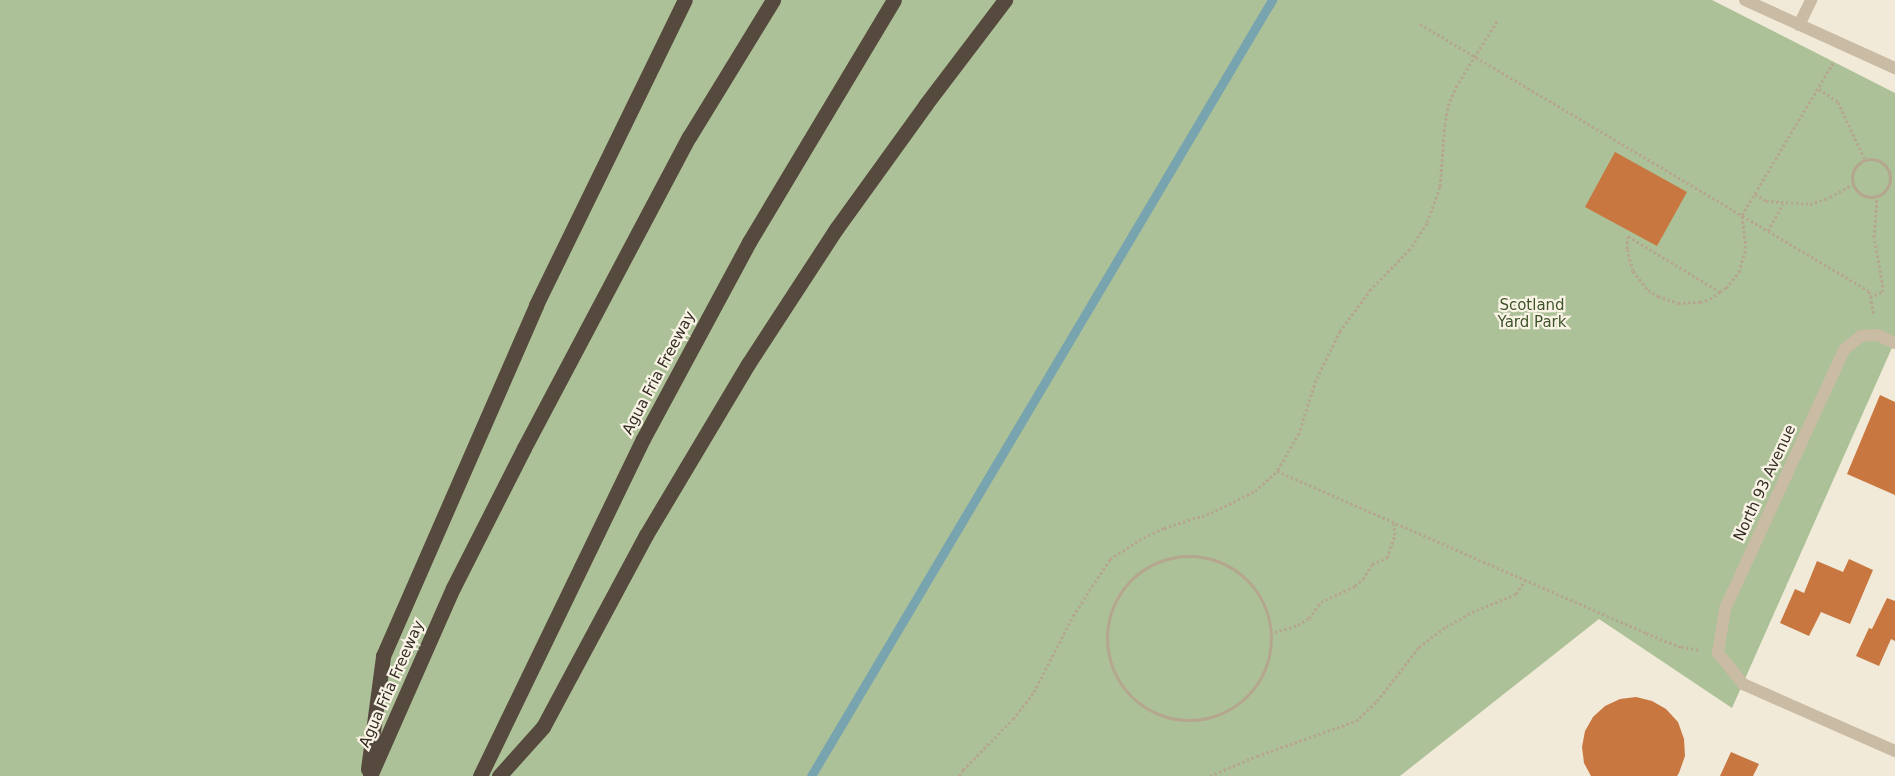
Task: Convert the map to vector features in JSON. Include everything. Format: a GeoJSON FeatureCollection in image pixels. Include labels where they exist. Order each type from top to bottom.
{"type":"FeatureCollection","features":[{"type":"Feature","properties":{"kind":"highway"},"geometry":{"type":"LineString","coordinates":[[369,776],[383,656],[536,304],[685,0]]}},
{"type":"Feature","properties":{"kind":"highway","name":"Agua Fria Freeway"},"geometry":{"type":"LineString","coordinates":[[369,776],[453,588],[524,448],[689,137],[773,0]]}},
{"type":"Feature","properties":{"kind":"highway","name":"Agua Fria Freeway"},"geometry":{"type":"LineString","coordinates":[[480,776],[643,439],[749,242],[894,0]]}},
{"type":"Feature","properties":{"kind":"highway"},"geometry":{"type":"LineString","coordinates":[[499,776],[543,727],[646,535],[748,364],[836,229],[926,104],[1005,0]]}},
{"type":"Feature","properties":{"kind":"street"},"geometry":{"type":"LineString","coordinates":[[1745,0],[1895,68]]}},
{"type":"Feature","properties":{"kind":"street"},"geometry":{"type":"LineString","coordinates":[[1799,25],[1811,0]]}},
{"type":"Feature","properties":{"kind":"street"},"geometry":{"type":"LineString","coordinates":[[1878,335],[1895,343]]}},
{"type":"Feature","properties":{"kind":"street","name":"North 93 Avenue"},"geometry":{"type":"LineString","coordinates":[[1718,653],[1725,609],[1844,350],[1861,336],[1878,335]]}},
{"type":"Feature","properties":{"kind":"street"},"geometry":{"type":"LineString","coordinates":[[1718,653],[1743,684],[1895,751]]}},
{"type":"Feature","properties":{"kind":"path"},"geometry":{"type":"LineString","coordinates":[[959,776],[1013,719],[1034,692],[1073,616],[1110,559],[1139,540],[1164,528],[1211,513],[1255,491],[1277,471],[1299,433],[1316,380],[1340,331],[1371,289],[1410,249],[1427,223],[1440,187],[1445,124],[1449,103],[1497,21]]}},
{"type":"Feature","properties":{"kind":"path"},"geometry":{"type":"LineString","coordinates":[[1420,24],[1869,291],[1878,335]]}},
{"type":"Feature","properties":{"kind":"path"},"geometry":{"type":"LineString","coordinates":[[1720,292],[1628,236],[1627,249],[1633,271],[1653,293],[1668,301],[1690,303],[1705,300],[1720,292],[1733,280],[1743,260],[1746,234],[1742,215],[1832,67],[1841,44]]}},
{"type":"Feature","properties":{"kind":"path"},"geometry":{"type":"LineString","coordinates":[[1819,89],[1838,102],[1864,158]]}},
{"type":"Feature","properties":{"kind":"path"},"geometry":{"type":"LineString","coordinates":[[1864,158],[1878,158],[1883,162],[1889,175],[1885,192],[1877,197],[1863,196],[1852,184],[1854,168],[1864,158]]}},
{"type":"Feature","properties":{"kind":"path"},"geometry":{"type":"LineString","coordinates":[[1889,175],[1895,175]]}},
{"type":"Feature","properties":{"kind":"path"},"geometry":{"type":"LineString","coordinates":[[1754,194],[1766,201],[1784,204],[1819,202],[1852,184]]}},
{"type":"Feature","properties":{"kind":"path"},"geometry":{"type":"LineString","coordinates":[[1870,297],[1882,292],[1883,287],[1874,237],[1877,197]]}},
{"type":"Feature","properties":{"kind":"path"},"geometry":{"type":"LineString","coordinates":[[1768,231],[1784,204]]}},
{"type":"Feature","properties":{"kind":"path"},"geometry":{"type":"LineString","coordinates":[[1277,471],[1680,647],[1718,653]]}},
{"type":"Feature","properties":{"kind":"path"},"geometry":{"type":"LineString","coordinates":[[1270,634],[1298,625],[1309,618],[1321,602],[1355,586],[1363,579],[1372,564],[1387,558],[1395,535],[1394,523]]}},
{"type":"Feature","properties":{"kind":"path"},"geometry":{"type":"LineString","coordinates":[[1188,556],[1206,558],[1229,566],[1246,580],[1259,595],[1266,608],[1270,634],[1270,654],[1264,670],[1248,695],[1225,713],[1190,721],[1158,713],[1142,705],[1127,693],[1117,678],[1107,645],[1109,624],[1115,604],[1125,588],[1138,575],[1153,565],[1169,559],[1188,556]]}},
{"type":"Feature","properties":{"kind":"path"},"geometry":{"type":"LineString","coordinates":[[1210,776],[1257,756],[1356,721],[1377,701],[1420,647],[1446,627],[1472,612],[1516,594],[1525,580]]}},
{"type":"Feature","properties":{"kind":"green space","name":"Scotland Yard Park"},"geometry":{"type":"Polygon","coordinates":[[[0,0],[1712,0],[1895,93],[1895,341],[1732,708],[1599,619],[1400,776],[0,776],[0,0]]]}},
{"type":"Feature","properties":{"kind":"building"},"geometry":{"type":"Polygon","coordinates":[[[1615,152],[1687,192],[1657,246],[1585,207],[1615,152]]]}},
{"type":"Feature","properties":{"kind":"building"},"geometry":{"type":"Polygon","coordinates":[[[1880,395],[1895,402],[1895,495],[1847,474],[1880,395]]]}},
{"type":"Feature","properties":{"kind":"building"},"geometry":{"type":"Polygon","coordinates":[[[1849,559],[1873,570],[1850,624],[1821,612],[1809,636],[1780,623],[1795,589],[1804,593],[1817,561],[1843,572],[1849,559]]]}},
{"type":"Feature","properties":{"kind":"building"},"geometry":{"type":"Polygon","coordinates":[[[1887,598],[1895,601],[1895,641],[1891,639],[1879,666],[1856,656],[1869,628],[1872,629],[1887,598]]]}},
{"type":"Feature","properties":{"kind":"building"},"geometry":{"type":"Polygon","coordinates":[[[1636,697],[1652,701],[1666,709],[1678,722],[1684,739],[1685,756],[1679,773],[1677,776],[1591,776],[1584,763],[1582,747],[1585,731],[1593,717],[1605,706],[1620,699],[1636,697]]]}},
{"type":"Feature","properties":{"kind":"building"},"geometry":{"type":"Polygon","coordinates":[[[1731,752],[1759,764],[1753,776],[1720,776],[1731,752]]]}},
{"type":"Feature","properties":{"kind":"waterway"},"geometry":{"type":"LineString","coordinates":[[811,776],[1272,0]]}}]}
